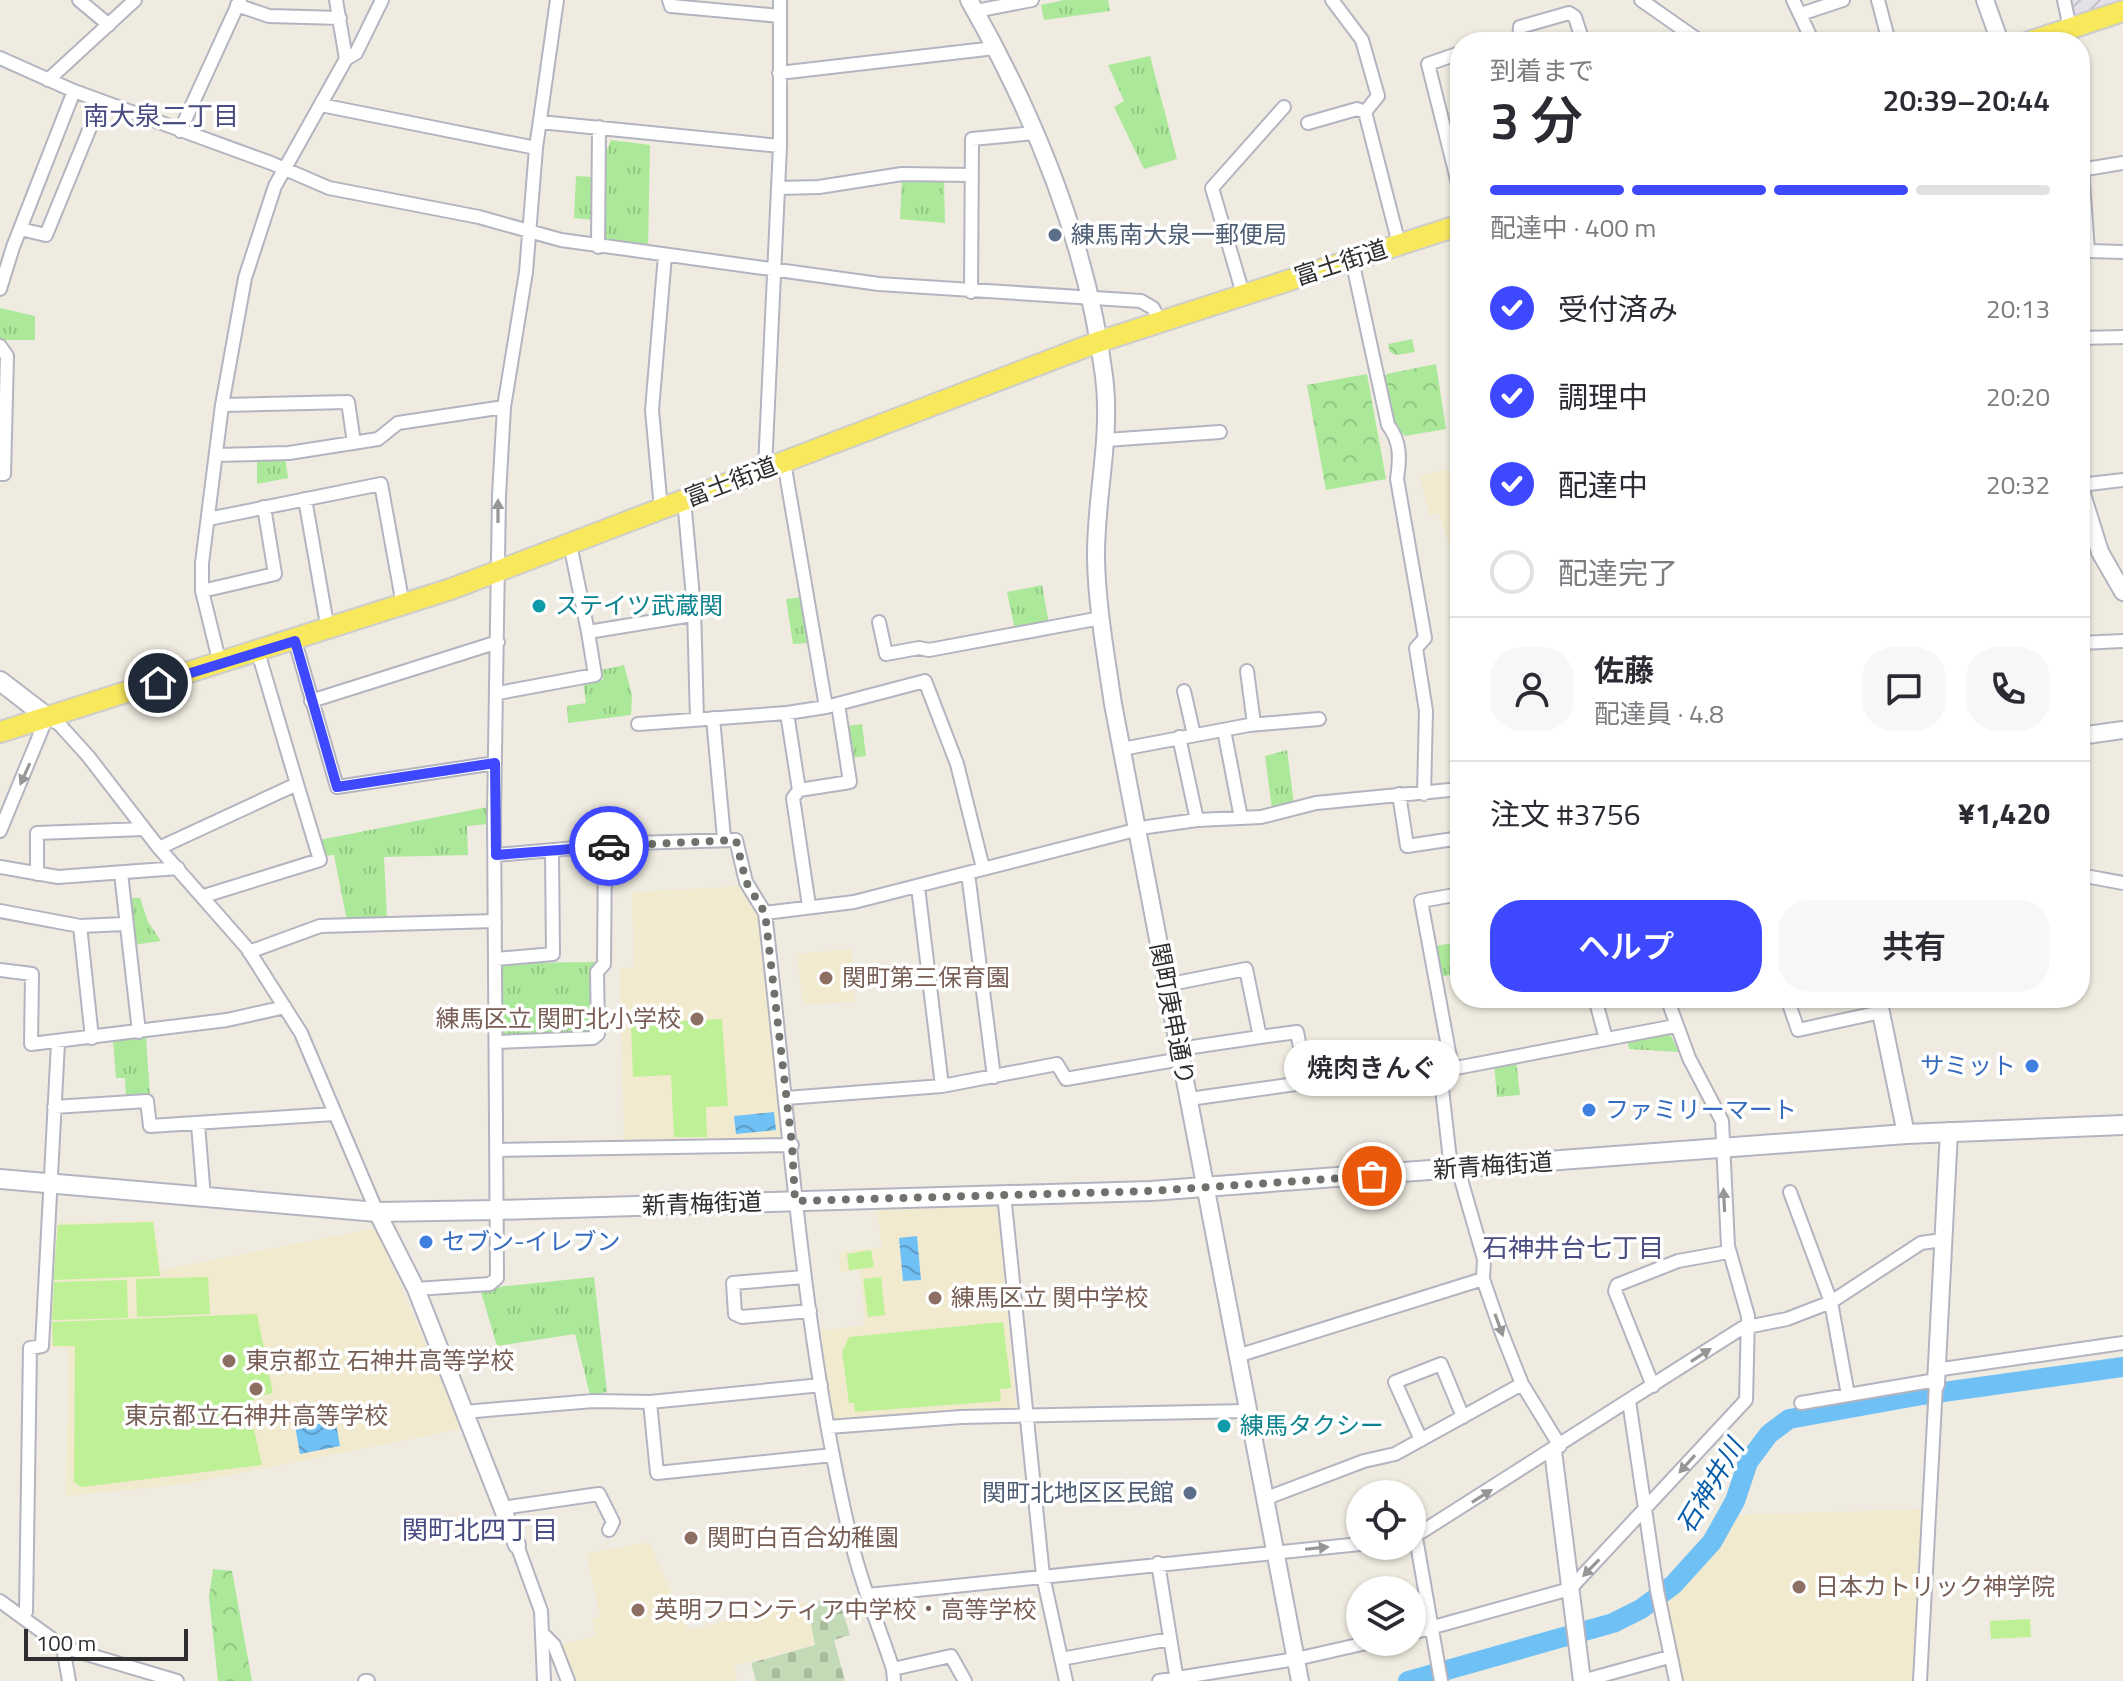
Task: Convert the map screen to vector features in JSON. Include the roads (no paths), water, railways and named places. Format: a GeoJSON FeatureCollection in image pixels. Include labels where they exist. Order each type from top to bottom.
{"type":"FeatureCollection","features":[{"type":"Feature","properties":{"kind":"main road"},"geometry":{"type":"LineString","coordinates":[[2058,32],[2123,11]]}},
{"type":"Feature","properties":{"kind":"main road","name":"富士街道"},"geometry":{"type":"LineString","coordinates":[[0,732],[295,641],[498,572],[1098,342],[1450,228]]}},
{"type":"Feature","properties":{"kind":"main road"},"geometry":{"type":"LineString","coordinates":[[0,681],[47,717]]}},
{"type":"Feature","properties":{"kind":"main road","name":"新青梅街道"},"geometry":{"type":"LineString","coordinates":[[0,1179],[377,1212],[496,1210],[1206,1188],[1949,1131],[2123,1125]]}},
{"type":"Feature","properties":{"kind":"street"},"geometry":{"type":"LineString","coordinates":[[79,0],[109,25]]}},
{"type":"Feature","properties":{"kind":"street"},"geometry":{"type":"LineString","coordinates":[[48,80],[135,0]]}},
{"type":"Feature","properties":{"kind":"street"},"geometry":{"type":"LineString","coordinates":[[336,0],[346,59]]}},
{"type":"Feature","properties":{"kind":"street"},"geometry":{"type":"LineString","coordinates":[[220,664],[202,591],[202,563],[222,405],[245,278],[275,186],[346,59],[356,53],[382,0]]}},
{"type":"Feature","properties":{"kind":"street"},"geometry":{"type":"LineString","coordinates":[[416,1289],[495,1282],[495,763],[501,450],[504,407],[530,230],[536,148],[557,0]]}},
{"type":"Feature","properties":{"kind":"street"},"geometry":{"type":"LineString","coordinates":[[669,0],[671,6],[780,16]]}},
{"type":"Feature","properties":{"kind":"street"},"geometry":{"type":"LineString","coordinates":[[780,0],[780,146],[771,272],[774,465],[850,782],[799,790],[793,798],[809,906]]}},
{"type":"Feature","properties":{"kind":"street"},"geometry":{"type":"LineString","coordinates":[[972,6],[1032,0]]}},
{"type":"Feature","properties":{"kind":"street"},"geometry":{"type":"LineString","coordinates":[[1332,0],[1362,40],[1378,96],[1365,112]]}},
{"type":"Feature","properties":{"kind":"street"},"geometry":{"type":"LineString","coordinates":[[1641,0],[1687,32]]}},
{"type":"Feature","properties":{"kind":"street"},"geometry":{"type":"LineString","coordinates":[[1793,0],[1809,32]]}},
{"type":"Feature","properties":{"kind":"street"},"geometry":{"type":"LineString","coordinates":[[1801,14],[1843,0]]}},
{"type":"Feature","properties":{"kind":"street"},"geometry":{"type":"LineString","coordinates":[[1878,0],[1886,32]]}},
{"type":"Feature","properties":{"kind":"street"},"geometry":{"type":"LineString","coordinates":[[1985,0],[1996,32]]}},
{"type":"Feature","properties":{"kind":"street"},"geometry":{"type":"LineString","coordinates":[[2064,0],[2070,28]]}},
{"type":"Feature","properties":{"kind":"street"},"geometry":{"type":"LineString","coordinates":[[180,131],[239,2],[269,16],[340,18]]}},
{"type":"Feature","properties":{"kind":"street","name":"関町庚申通り"},"geometry":{"type":"LineString","coordinates":[[972,6],[995,48],[1061,194],[1089,296],[1104,377],[1106,440],[1096,558],[1101,618],[1166,985],[1300,1681]]}},
{"type":"Feature","properties":{"kind":"street"},"geometry":{"type":"LineString","coordinates":[[1520,32],[1520,27],[1569,13],[1575,17],[1580,32]]}},
{"type":"Feature","properties":{"kind":"street"},"geometry":{"type":"LineString","coordinates":[[779,73],[995,48]]}},
{"type":"Feature","properties":{"kind":"street"},"geometry":{"type":"LineString","coordinates":[[1450,56],[1428,64],[1450,151]]}},
{"type":"Feature","properties":{"kind":"street"},"geometry":{"type":"LineString","coordinates":[[0,58],[74,91],[271,163],[329,188],[598,247],[771,272],[971,292],[1141,301],[1153,308],[1160,321]]}},
{"type":"Feature","properties":{"kind":"street"},"geometry":{"type":"LineString","coordinates":[[0,289],[6,244],[20,229],[74,91]]}},
{"type":"Feature","properties":{"kind":"street"},"geometry":{"type":"LineString","coordinates":[[20,229],[45,237],[101,101]]}},
{"type":"Feature","properties":{"kind":"street"},"geometry":{"type":"LineString","coordinates":[[321,105],[536,148]]}},
{"type":"Feature","properties":{"kind":"street"},"geometry":{"type":"LineString","coordinates":[[1243,294],[1212,188],[1284,107]]}},
{"type":"Feature","properties":{"kind":"street"},"geometry":{"type":"LineString","coordinates":[[1308,123],[1357,109],[1365,112]]}},
{"type":"Feature","properties":{"kind":"street"},"geometry":{"type":"LineString","coordinates":[[1365,112],[1399,244]]}},
{"type":"Feature","properties":{"kind":"street"},"geometry":{"type":"LineString","coordinates":[[540,122],[780,146]]}},
{"type":"Feature","properties":{"kind":"street"},"geometry":{"type":"LineString","coordinates":[[598,247],[599,127]]}},
{"type":"Feature","properties":{"kind":"street"},"geometry":{"type":"LineString","coordinates":[[971,292],[972,139],[1035,133]]}},
{"type":"Feature","properties":{"kind":"street"},"geometry":{"type":"LineString","coordinates":[[2090,168],[2123,163]]}},
{"type":"Feature","properties":{"kind":"street"},"geometry":{"type":"LineString","coordinates":[[778,188],[819,187],[902,174],[971,175]]}},
{"type":"Feature","properties":{"kind":"street"},"geometry":{"type":"LineString","coordinates":[[2090,251],[2123,252]]}},
{"type":"Feature","properties":{"kind":"street"},"geometry":{"type":"LineString","coordinates":[[661,509],[652,410],[665,255]]}},
{"type":"Feature","properties":{"kind":"street"},"geometry":{"type":"LineString","coordinates":[[1352,260],[1388,425],[1397,437],[1400,459],[1397,479],[1425,638],[1416,648],[1426,711],[1424,794]]}},
{"type":"Feature","properties":{"kind":"street"},"geometry":{"type":"LineString","coordinates":[[2090,338],[2123,337]]}},
{"type":"Feature","properties":{"kind":"street"},"geometry":{"type":"LineString","coordinates":[[0,346],[7,356],[4,474],[0,474]]}},
{"type":"Feature","properties":{"kind":"street"},"geometry":{"type":"LineString","coordinates":[[222,405],[348,402],[354,443]]}},
{"type":"Feature","properties":{"kind":"street"},"geometry":{"type":"LineString","coordinates":[[216,455],[289,453],[378,439],[398,423],[504,407]]}},
{"type":"Feature","properties":{"kind":"street"},"geometry":{"type":"LineString","coordinates":[[1106,440],[1220,432]]}},
{"type":"Feature","properties":{"kind":"street"},"geometry":{"type":"LineString","coordinates":[[2090,485],[2123,480]]}},
{"type":"Feature","properties":{"kind":"street"},"geometry":{"type":"LineString","coordinates":[[208,519],[381,484],[403,605]]}},
{"type":"Feature","properties":{"kind":"street"},"geometry":{"type":"LineString","coordinates":[[305,499],[328,630]]}},
{"type":"Feature","properties":{"kind":"street"},"geometry":{"type":"LineString","coordinates":[[684,500],[697,720]]}},
{"type":"Feature","properties":{"kind":"street"},"geometry":{"type":"LineString","coordinates":[[202,591],[275,574],[264,507]]}},
{"type":"Feature","properties":{"kind":"street"},"geometry":{"type":"LineString","coordinates":[[2090,539],[2123,592]]}},
{"type":"Feature","properties":{"kind":"street"},"geometry":{"type":"LineString","coordinates":[[498,693],[595,675],[570,544]]}},
{"type":"Feature","properties":{"kind":"street"},"geometry":{"type":"LineString","coordinates":[[588,632],[692,615]]}},
{"type":"Feature","properties":{"kind":"street"},"geometry":{"type":"LineString","coordinates":[[879,622],[886,654],[919,648],[929,650],[1101,618]]}},
{"type":"Feature","properties":{"kind":"street"},"geometry":{"type":"LineString","coordinates":[[295,641],[335,784],[341,789],[495,763]]}},
{"type":"Feature","properties":{"kind":"street"},"geometry":{"type":"LineString","coordinates":[[2090,643],[2123,641]]}},
{"type":"Feature","properties":{"kind":"street"},"geometry":{"type":"LineString","coordinates":[[311,701],[498,642]]}},
{"type":"Feature","properties":{"kind":"street"},"geometry":{"type":"LineString","coordinates":[[204,896],[320,860],[258,652]]}},
{"type":"Feature","properties":{"kind":"street"},"geometry":{"type":"LineString","coordinates":[[1247,671],[1254,724]]}},
{"type":"Feature","properties":{"kind":"street"},"geometry":{"type":"LineString","coordinates":[[638,724],[787,713],[832,706],[925,681],[957,764],[983,868]]}},
{"type":"Feature","properties":{"kind":"street"},"geometry":{"type":"LineString","coordinates":[[1184,691],[1194,735]]}},
{"type":"Feature","properties":{"kind":"street"},"geometry":{"type":"LineString","coordinates":[[787,713],[799,790]]}},
{"type":"Feature","properties":{"kind":"street"},"geometry":{"type":"LineString","coordinates":[[0,831],[47,717],[59,724],[88,756],[159,848],[204,896],[249,952],[285,1007],[309,1050],[377,1212],[416,1289],[538,1599],[543,1634],[544,1681]]}},
{"type":"Feature","properties":{"kind":"street"},"geometry":{"type":"LineString","coordinates":[[713,718],[724,838]]}},
{"type":"Feature","properties":{"kind":"street"},"geometry":{"type":"LineString","coordinates":[[1122,749],[1254,724],[1319,719]]}},
{"type":"Feature","properties":{"kind":"street"},"geometry":{"type":"LineString","coordinates":[[1224,730],[1241,818]]}},
{"type":"Feature","properties":{"kind":"street"},"geometry":{"type":"LineString","coordinates":[[2090,735],[2123,730]]}},
{"type":"Feature","properties":{"kind":"street"},"geometry":{"type":"LineString","coordinates":[[1179,737],[1197,820]]}},
{"type":"Feature","properties":{"kind":"street"},"geometry":{"type":"LineString","coordinates":[[159,848],[297,784]]}},
{"type":"Feature","properties":{"kind":"street"},"geometry":{"type":"LineString","coordinates":[[765,913],[854,902],[1137,830],[1197,820],[1261,817],[1316,803],[1450,790]]}},
{"type":"Feature","properties":{"kind":"street"},"geometry":{"type":"LineString","coordinates":[[1399,794],[1407,846],[1450,840]]}},
{"type":"Feature","properties":{"kind":"street"},"geometry":{"type":"LineString","coordinates":[[37,874],[37,833],[144,829]]}},
{"type":"Feature","properties":{"kind":"street"},"geometry":{"type":"LineString","coordinates":[[496,855],[724,838],[736,840],[746,882],[765,913],[804,1277],[833,1455],[854,1551],[894,1675],[951,1656],[965,1681]]}},
{"type":"Feature","properties":{"kind":"street"},"geometry":{"type":"LineString","coordinates":[[496,1042],[593,1038],[598,1034],[597,972],[604,964],[605,846]]}},
{"type":"Feature","properties":{"kind":"street"},"geometry":{"type":"LineString","coordinates":[[496,959],[553,954],[552,851]]}},
{"type":"Feature","properties":{"kind":"street"},"geometry":{"type":"LineString","coordinates":[[0,867],[58,877],[178,868]]}},
{"type":"Feature","properties":{"kind":"street"},"geometry":{"type":"LineString","coordinates":[[121,873],[139,1032]]}},
{"type":"Feature","properties":{"kind":"street"},"geometry":{"type":"LineString","coordinates":[[968,873],[994,1077]]}},
{"type":"Feature","properties":{"kind":"street"},"geometry":{"type":"LineString","coordinates":[[2090,877],[2123,883]]}},
{"type":"Feature","properties":{"kind":"street"},"geometry":{"type":"LineString","coordinates":[[918,887],[942,1086]]}},
{"type":"Feature","properties":{"kind":"street"},"geometry":{"type":"LineString","coordinates":[[1450,896],[1421,901],[1446,1070],[1454,1169],[1484,1259],[1483,1279],[1522,1384],[1556,1448],[1582,1681],[1669,1657]]}},
{"type":"Feature","properties":{"kind":"street"},"geometry":{"type":"LineString","coordinates":[[0,911],[80,926],[125,924]]}},
{"type":"Feature","properties":{"kind":"street"},"geometry":{"type":"LineString","coordinates":[[249,952],[320,926],[495,921]]}},
{"type":"Feature","properties":{"kind":"street"},"geometry":{"type":"LineString","coordinates":[[80,926],[92,1038]]}},
{"type":"Feature","properties":{"kind":"street"},"geometry":{"type":"LineString","coordinates":[[1166,985],[1246,969],[1260,1037]]}},
{"type":"Feature","properties":{"kind":"street"},"geometry":{"type":"LineString","coordinates":[[0,970],[32,974],[31,1044],[139,1032],[285,1007]]}},
{"type":"Feature","properties":{"kind":"street"},"geometry":{"type":"LineString","coordinates":[[1598,1008],[1606,1039]]}},
{"type":"Feature","properties":{"kind":"street"},"geometry":{"type":"LineString","coordinates":[[1426,1630],[1570,1589],[1645,1512],[1746,1400],[1749,1325],[1728,1252],[1722,1121],[1675,1026],[1670,1008]]}},
{"type":"Feature","properties":{"kind":"street"},"geometry":{"type":"LineString","coordinates":[[1790,1008],[1798,1030],[1870,1008]]}},
{"type":"Feature","properties":{"kind":"street"},"geometry":{"type":"LineString","coordinates":[[1881,1008],[1906,1134]]}},
{"type":"Feature","properties":{"kind":"street"},"geometry":{"type":"LineString","coordinates":[[1189,1099],[1307,1082],[1446,1070],[1675,1026]]}},
{"type":"Feature","properties":{"kind":"street"},"geometry":{"type":"LineString","coordinates":[[786,1098],[942,1086],[1057,1064],[1066,1079],[1260,1037],[1297,1032],[1307,1082]]}},
{"type":"Feature","properties":{"kind":"street"},"geometry":{"type":"LineString","coordinates":[[23,1617],[26,1612],[30,1348],[42,1346],[58,1043]]}},
{"type":"Feature","properties":{"kind":"street"},"geometry":{"type":"LineString","coordinates":[[54,1107],[147,1101],[150,1126],[334,1114]]}},
{"type":"Feature","properties":{"kind":"street"},"geometry":{"type":"LineString","coordinates":[[198,1124],[204,1198]]}},
{"type":"Feature","properties":{"kind":"street"},"geometry":{"type":"LineString","coordinates":[[1920,1681],[1949,1131]]}},
{"type":"Feature","properties":{"kind":"street"},"geometry":{"type":"LineString","coordinates":[[496,1150],[792,1145]]}},
{"type":"Feature","properties":{"kind":"street"},"geometry":{"type":"LineString","coordinates":[[1790,1192],[1831,1302],[1848,1395]]}},
{"type":"Feature","properties":{"kind":"street"},"geometry":{"type":"LineString","coordinates":[[1004,1194],[1043,1576],[1066,1681]]}},
{"type":"Feature","properties":{"kind":"street"},"geometry":{"type":"LineString","coordinates":[[1426,1530],[1749,1325],[1787,1319],[1831,1302],[1921,1243],[1942,1240]]}},
{"type":"Feature","properties":{"kind":"street"},"geometry":{"type":"LineString","coordinates":[[1653,1386],[1615,1291],[1617,1285],[1678,1261],[1728,1252]]}},
{"type":"Feature","properties":{"kind":"street"},"geometry":{"type":"LineString","coordinates":[[804,1277],[733,1283],[735,1314],[742,1317],[810,1311]]}},
{"type":"Feature","properties":{"kind":"street"},"geometry":{"type":"LineString","coordinates":[[1237,1356],[1483,1279]]}},
{"type":"Feature","properties":{"kind":"street"},"geometry":{"type":"LineString","coordinates":[[1801,1403],[1935,1383],[2123,1343]]}},
{"type":"Feature","properties":{"kind":"street"},"geometry":{"type":"LineString","coordinates":[[1421,1440],[1395,1382],[1441,1364],[1463,1417]]}},
{"type":"Feature","properties":{"kind":"street"},"geometry":{"type":"LineString","coordinates":[[1264,1499],[1364,1461],[1395,1454],[1522,1384]]}},
{"type":"Feature","properties":{"kind":"street"},"geometry":{"type":"LineString","coordinates":[[464,1412],[593,1401],[650,1402],[821,1385]]}},
{"type":"Feature","properties":{"kind":"street"},"geometry":{"type":"LineString","coordinates":[[1629,1401],[1657,1590],[1676,1681]]}},
{"type":"Feature","properties":{"kind":"street"},"geometry":{"type":"LineString","coordinates":[[650,1402],[657,1473],[833,1455]]}},
{"type":"Feature","properties":{"kind":"street"},"geometry":{"type":"LineString","coordinates":[[828,1427],[961,1417],[1247,1411]]}},
{"type":"Feature","properties":{"kind":"street"},"geometry":{"type":"LineString","coordinates":[[502,1508],[599,1494],[613,1522],[609,1530]]}},
{"type":"Feature","properties":{"kind":"street"},"geometry":{"type":"LineString","coordinates":[[868,1595],[1346,1545]]}},
{"type":"Feature","properties":{"kind":"street"},"geometry":{"type":"LineString","coordinates":[[1419,1560],[1441,1680]]}},
{"type":"Feature","properties":{"kind":"street"},"geometry":{"type":"LineString","coordinates":[[1158,1563],[1177,1680]]}},
{"type":"Feature","properties":{"kind":"street"},"geometry":{"type":"LineString","coordinates":[[0,1601],[63,1647],[177,1681]]}},
{"type":"Feature","properties":{"kind":"street"},"geometry":{"type":"LineString","coordinates":[[543,1634],[554,1645],[568,1681]]}},
{"type":"Feature","properties":{"kind":"street"},"geometry":{"type":"LineString","coordinates":[[1061,1659],[1170,1639]]}},
{"type":"Feature","properties":{"kind":"street"},"geometry":{"type":"LineString","coordinates":[[63,1647],[69,1681]]}},
{"type":"Feature","properties":{"kind":"street"},"geometry":{"type":"LineString","coordinates":[[1159,1681],[1346,1648]]}},
{"type":"Feature","properties":{"kind":"water"},"geometry":{"type":"Polygon","coordinates":[[[774,1112],[776,1130],[736,1134],[734,1116],[774,1112]]]}},
{"type":"Feature","properties":{"kind":"water"},"geometry":{"type":"Polygon","coordinates":[[[917,1236],[921,1280],[903,1281],[899,1238],[917,1236]]]}},
{"type":"Feature","properties":{"kind":"water"},"geometry":{"type":"Polygon","coordinates":[[[335,1418],[340,1446],[300,1454],[295,1426],[335,1418]]]}},
{"type":"Feature","properties":{"kind":"waterway","name":"石神井川"},"geometry":{"type":"LineString","coordinates":[[1408,1681],[1613,1623],[1641,1609],[1673,1585],[1712,1542],[1735,1501],[1748,1462],[1769,1434],[1789,1419],[1922,1395],[2123,1367]]}},
{"type":"Feature","properties":{"kind":"place","name":"練馬南大泉一郵便局"},"geometry":{"type":"Point","coordinates":[1055,235]}},
{"type":"Feature","properties":{"kind":"place","name":"ステイツ武蔵関"},"geometry":{"type":"Point","coordinates":[539,606]}},
{"type":"Feature","properties":{"kind":"place","name":"関町第三保育園"},"geometry":{"type":"Point","coordinates":[826,978]}},
{"type":"Feature","properties":{"kind":"place","name":"練馬区立 関町北小学校"},"geometry":{"type":"Point","coordinates":[697,1019]}},
{"type":"Feature","properties":{"kind":"place","name":"サミット"},"geometry":{"type":"Point","coordinates":[2032,1066]}},
{"type":"Feature","properties":{"kind":"place","name":"ファミリーマート"},"geometry":{"type":"Point","coordinates":[1589,1110]}},
{"type":"Feature","properties":{"kind":"place","name":"焼肉きんぐ"},"geometry":{"type":"Point","coordinates":[1372,1176]}},
{"type":"Feature","properties":{"kind":"place","name":"セブン-イレブン"},"geometry":{"type":"Point","coordinates":[426,1242]}},
{"type":"Feature","properties":{"kind":"place","name":"練馬区立 関中学校"},"geometry":{"type":"Point","coordinates":[935,1298]}},
{"type":"Feature","properties":{"kind":"place","name":"東京都立 石神井高等学校"},"geometry":{"type":"Point","coordinates":[229,1361]}},
{"type":"Feature","properties":{"kind":"place","name":"東京都立石神井高等学校"},"geometry":{"type":"Point","coordinates":[256,1389]}},
{"type":"Feature","properties":{"kind":"place","name":"練馬タクシー"},"geometry":{"type":"Point","coordinates":[1224,1426]}},
{"type":"Feature","properties":{"kind":"place","name":"関町北地区区民館"},"geometry":{"type":"Point","coordinates":[1190,1493]}},
{"type":"Feature","properties":{"kind":"place","name":"関町白百合幼稚園"},"geometry":{"type":"Point","coordinates":[691,1538]}},
{"type":"Feature","properties":{"kind":"place","name":"日本カトリック神学院"},"geometry":{"type":"Point","coordinates":[1799,1587]}},
{"type":"Feature","properties":{"kind":"place","name":"英明フロンティア中学校・高等学校"},"geometry":{"type":"Point","coordinates":[638,1610]}},
{"type":"Feature","properties":{"kind":"district","name":"南大泉二丁目"},"geometry":{"type":"Point","coordinates":[161,116]}},
{"type":"Feature","properties":{"kind":"district","name":"石神井台七丁目"},"geometry":{"type":"Point","coordinates":[1573,1248]}},
{"type":"Feature","properties":{"kind":"district","name":"関町北四丁目"},"geometry":{"type":"Point","coordinates":[480,1530]}}]}
